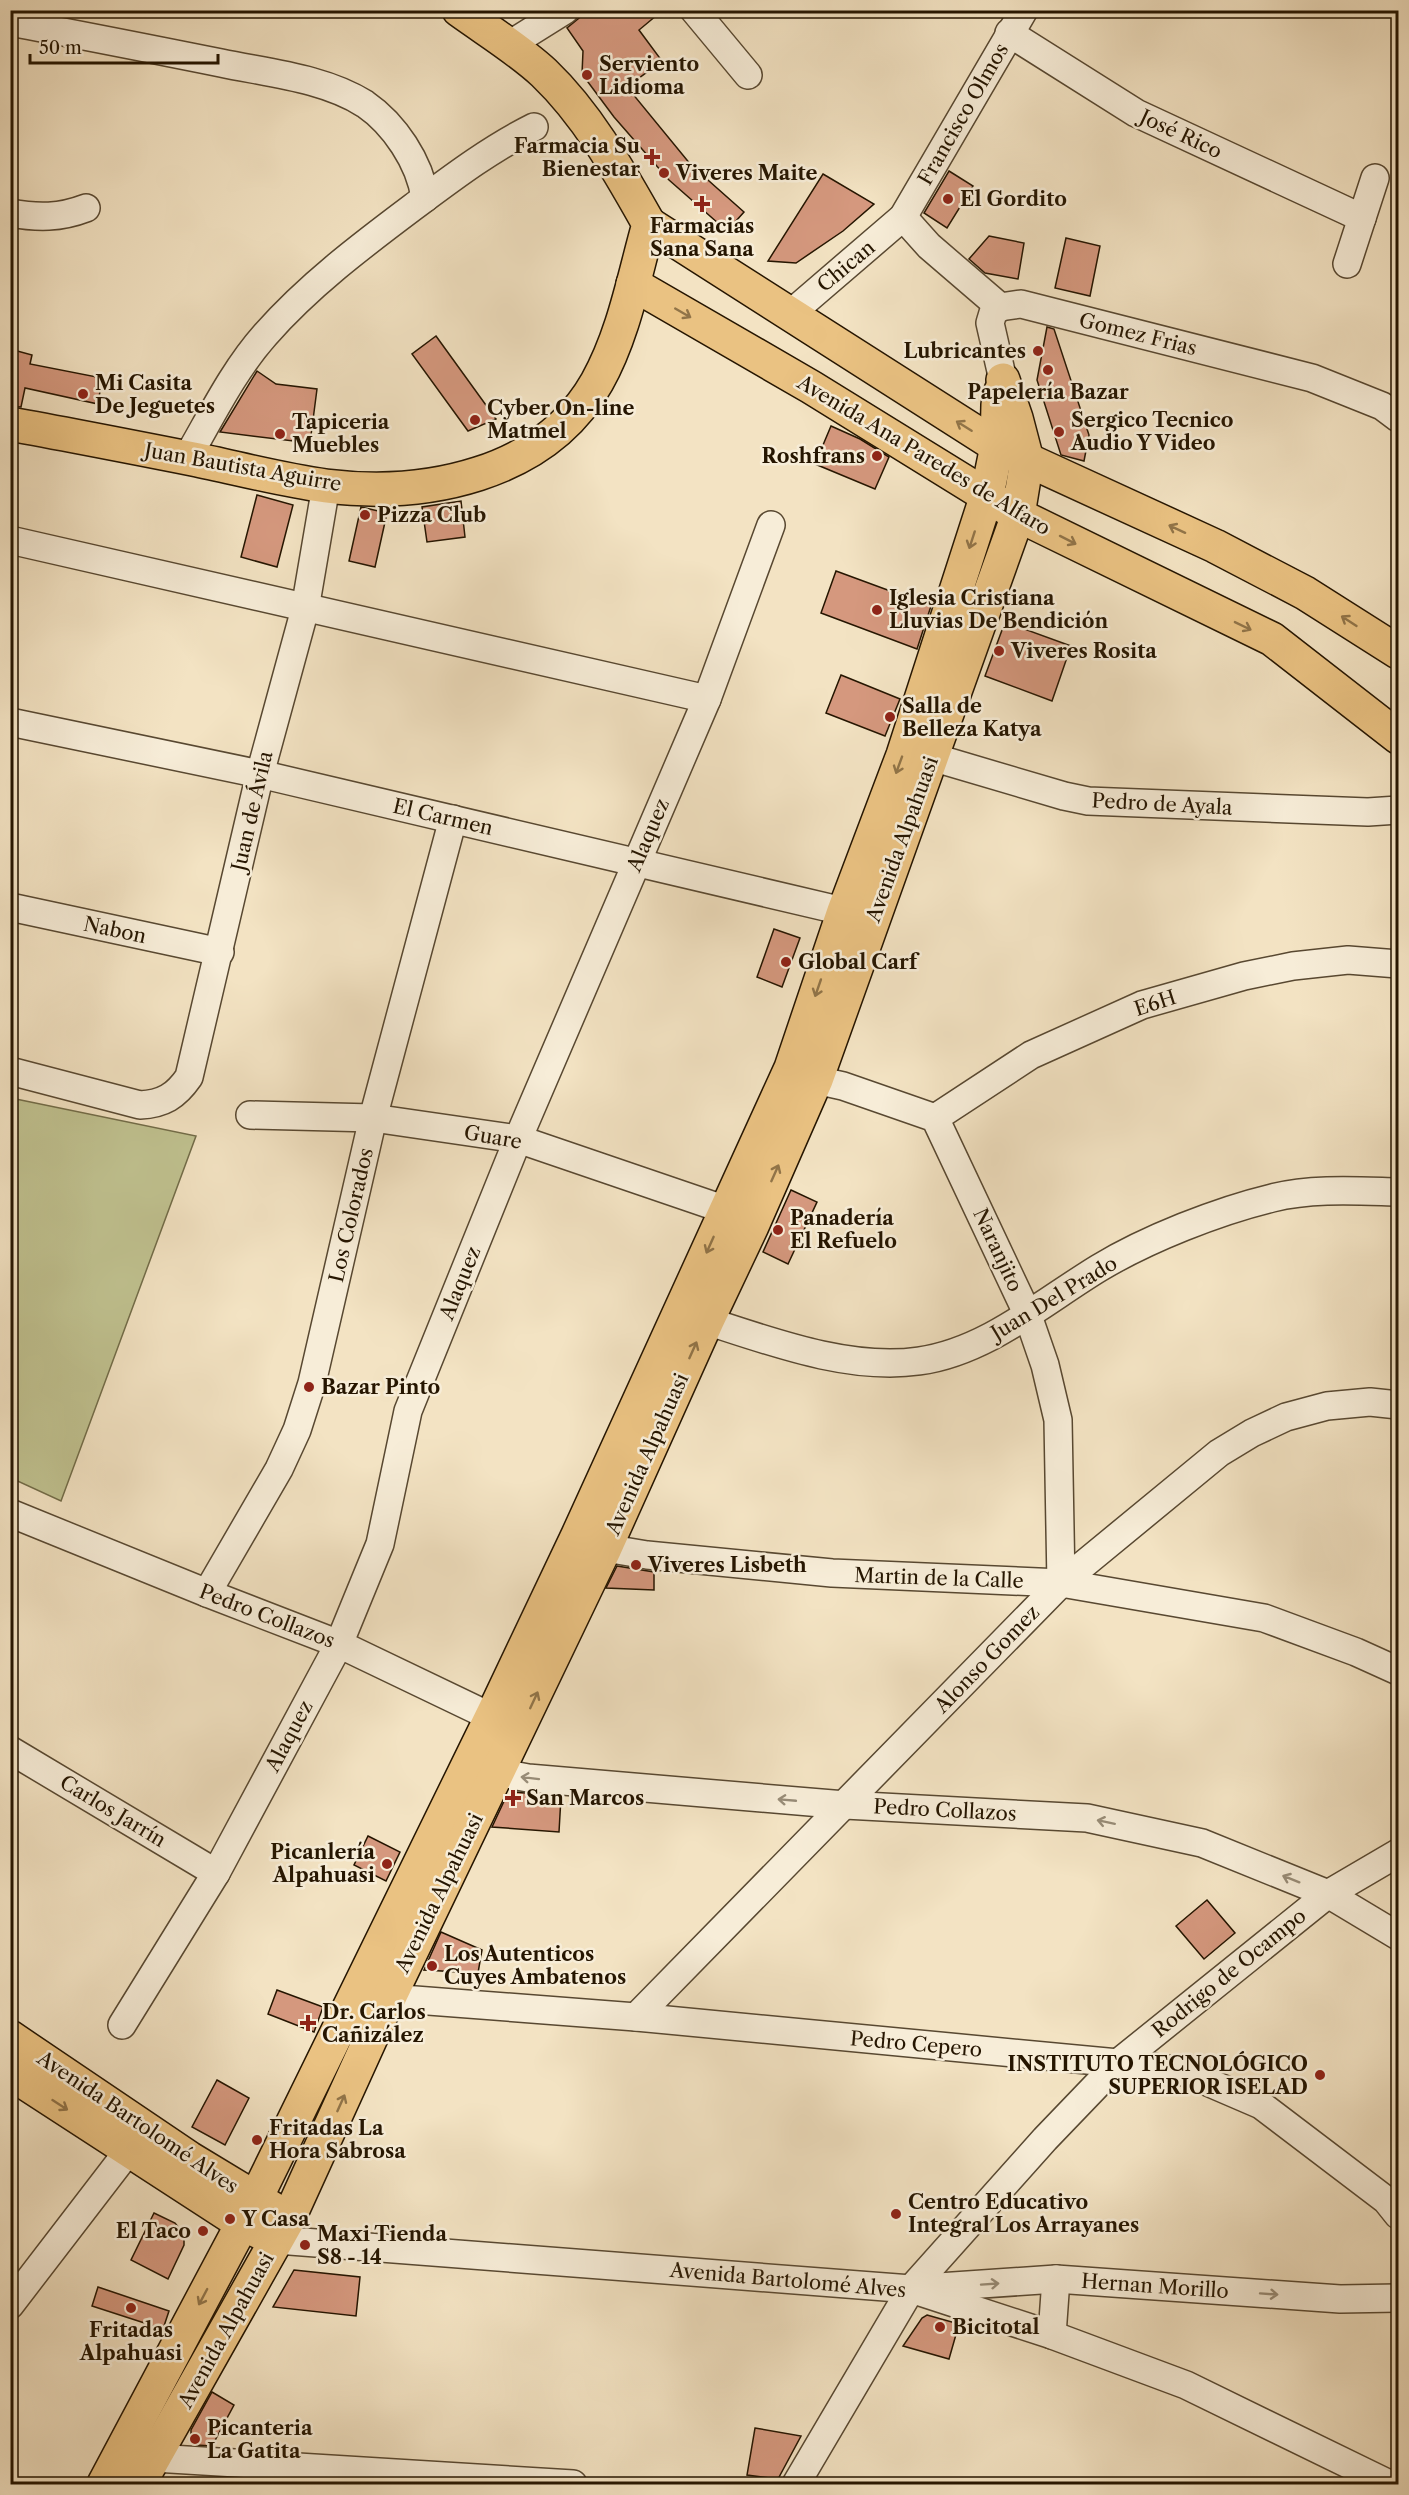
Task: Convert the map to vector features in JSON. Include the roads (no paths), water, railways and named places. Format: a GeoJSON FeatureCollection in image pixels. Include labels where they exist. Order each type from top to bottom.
{"type":"FeatureCollection","features":[{"type":"Feature","properties":{"kind":"main road"},"geometry":{"type":"LineString","coordinates":[[459,10],[545,74],[576,110],[627,184],[649,224],[996,446],[1215,546],[1295,587],[1398,652]]}},
{"type":"Feature","properties":{"kind":"main road","name":"Juan Bautista Aguirre"},"geometry":{"type":"LineString","coordinates":[[10,424],[326,486],[394,489],[447,484],[493,469],[532,449],[560,429],[579,408],[597,383],[619,336],[649,224]]}},
{"type":"Feature","properties":{"kind":"main road","name":"Avenida Ana Paredes de Alfaro"},"geometry":{"type":"LineString","coordinates":[[633,284],[811,387],[1018,515],[1272,639],[1398,737]]}},
{"type":"Feature","properties":{"kind":"main road","name":"Avenida Alpahuasi"},"geometry":{"type":"LineString","coordinates":[[104,2484],[505,1724],[592,1542],[707,1321],[752,1226],[816,1080],[903,755],[987,495],[996,446],[998,405],[1003,380]]}},
{"type":"Feature","properties":{"kind":"main road","name":"Avenida Alpahuasi"},"geometry":{"type":"LineString","coordinates":[[592,1542],[726,1210],[932,757],[1018,515],[1027,460],[1016,417],[1003,380]]}},
{"type":"Feature","properties":{"kind":"main road","name":"Avenida Alpahuasi"},"geometry":{"type":"LineString","coordinates":[[147,2471],[283,2229],[389,1998],[483,1767]]}},
{"type":"Feature","properties":{"kind":"main road","name":"Avenida Bartolomé Alves"},"geometry":{"type":"LineString","coordinates":[[10,2037],[189,2158],[248,2212]]}},
{"type":"Feature","properties":{"kind":"main road","name":"Avenida Bartolomé Alves"},"geometry":{"type":"LineString","coordinates":[[10,2073],[129,2150],[283,2229]]}},
{"type":"Feature","properties":{"kind":"street"},"geometry":{"type":"LineString","coordinates":[[509,45],[565,10]]}},
{"type":"Feature","properties":{"kind":"street"},"geometry":{"type":"LineString","coordinates":[[694,10],[748,75]]}},
{"type":"Feature","properties":{"kind":"street","name":"Francisco Olmos"},"geometry":{"type":"LineString","coordinates":[[903,217],[1024,10]]}},
{"type":"Feature","properties":{"kind":"street"},"geometry":{"type":"LineString","coordinates":[[10,22],[291,77],[343,93],[380,116],[396,134],[420,177],[426,198]]}},
{"type":"Feature","properties":{"kind":"street","name":"José Rico"},"geometry":{"type":"LineString","coordinates":[[1009,33],[1136,113],[1362,218]]}},
{"type":"Feature","properties":{"kind":"street"},"geometry":{"type":"LineString","coordinates":[[187,458],[236,375],[264,336],[328,274],[470,165],[534,127]]}},
{"type":"Feature","properties":{"kind":"street"},"geometry":{"type":"LineString","coordinates":[[1347,264],[1375,178]]}},
{"type":"Feature","properties":{"kind":"street"},"geometry":{"type":"LineString","coordinates":[[10,213],[39,217],[57,216],[86,208]]}},
{"type":"Feature","properties":{"kind":"street"},"geometry":{"type":"LineString","coordinates":[[903,217],[929,246],[1000,307]]}},
{"type":"Feature","properties":{"kind":"street","name":"Chican"},"geometry":{"type":"LineString","coordinates":[[789,315],[903,217]]}},
{"type":"Feature","properties":{"kind":"street","name":"Gomez Frias"},"geometry":{"type":"LineString","coordinates":[[1000,307],[1021,304],[1312,378],[1382,406],[1398,418]]}},
{"type":"Feature","properties":{"kind":"street","name":"Avenida Alpahuasi"},"geometry":{"type":"LineString","coordinates":[[1000,307],[993,313],[990,323],[1003,380]]}},
{"type":"Feature","properties":{"kind":"street","name":"Juan de Ávila"},"geometry":{"type":"LineString","coordinates":[[10,1071],[140,1105],[155,1104],[169,1099],[181,1089],[189,1077],[260,774],[305,609],[326,486]]}},
{"type":"Feature","properties":{"kind":"street","name":"Alaquez"},"geometry":{"type":"LineString","coordinates":[[122,2025],[216,1873],[339,1644],[380,1544],[408,1411],[518,1139],[707,699],[771,525]]}},
{"type":"Feature","properties":{"kind":"street"},"geometry":{"type":"LineString","coordinates":[[10,540],[707,699]]}},
{"type":"Feature","properties":{"kind":"street","name":"El Carmen"},"geometry":{"type":"LineString","coordinates":[[10,722],[260,774],[859,914]]}},
{"type":"Feature","properties":{"kind":"street","name":"Pedro de Ayala"},"geometry":{"type":"LineString","coordinates":[[932,757],[1088,801],[1368,812],[1398,810]]}},
{"type":"Feature","properties":{"kind":"street","name":"Los Colorados"},"geometry":{"type":"LineString","coordinates":[[207,1593],[279,1469],[297,1430],[312,1383],[373,1118],[453,819]]}},
{"type":"Feature","properties":{"kind":"street","name":"Nabon"},"geometry":{"type":"LineString","coordinates":[[10,907],[220,952]]}},
{"type":"Feature","properties":{"kind":"street","name":"E6H"},"geometry":{"type":"LineString","coordinates":[[935,1118],[1031,1055],[1142,1005],[1244,976],[1293,966],[1348,960],[1398,964]]}},
{"type":"Feature","properties":{"kind":"street"},"geometry":{"type":"LineString","coordinates":[[816,1080],[843,1086],[935,1118]]}},
{"type":"Feature","properties":{"kind":"street","name":"Guare"},"geometry":{"type":"LineString","coordinates":[[250,1115],[373,1118],[518,1139],[726,1210]]}},
{"type":"Feature","properties":{"kind":"street","name":"Naranjito"},"geometry":{"type":"LineString","coordinates":[[935,1118],[1027,1313],[1045,1365],[1058,1420],[1061,1583]]}},
{"type":"Feature","properties":{"kind":"street","name":"Juan Del Prado"},"geometry":{"type":"LineString","coordinates":[[707,1321],[782,1345],[860,1361],[885,1364],[921,1361],[980,1343],[1102,1266],[1180,1228],[1272,1198],[1320,1191],[1398,1192]]}},
{"type":"Feature","properties":{"kind":"street","name":"Alonso Gomez"},"geometry":{"type":"LineString","coordinates":[[636,2018],[1061,1583],[1219,1452],[1286,1417],[1327,1406],[1370,1402],[1398,1405]]}},
{"type":"Feature","properties":{"kind":"street","name":"Pedro Collazos"},"geometry":{"type":"LineString","coordinates":[[10,1513],[339,1644],[505,1724]]}},
{"type":"Feature","properties":{"kind":"street","name":"Martin de la Calle"},"geometry":{"type":"LineString","coordinates":[[592,1542],[647,1555],[832,1573],[1061,1583],[1264,1618],[1356,1652],[1398,1671]]}},
{"type":"Feature","properties":{"kind":"street","name":"Carlos Jarrín"},"geometry":{"type":"LineString","coordinates":[[10,1750],[216,1873]]}},
{"type":"Feature","properties":{"kind":"street","name":"Pedro Collazos"},"geometry":{"type":"LineString","coordinates":[[483,1767],[528,1778],[845,1805],[1087,1818],[1202,1843],[1328,1894],[1398,1936]]}},
{"type":"Feature","properties":{"kind":"street","name":"Rodrigo de Ocampo"},"geometry":{"type":"LineString","coordinates":[[796,2484],[911,2289],[1045,2139],[1118,2063],[1328,1894],[1398,1853]]}},
{"type":"Feature","properties":{"kind":"street","name":"Pedro Cepero"},"geometry":{"type":"LineString","coordinates":[[389,1998],[636,2018],[1182,2071],[1261,2105],[1386,2200],[1398,2215]]}},
{"type":"Feature","properties":{"kind":"street"},"geometry":{"type":"LineString","coordinates":[[10,2305],[129,2150]]}},
{"type":"Feature","properties":{"kind":"street","name":"Avenida Bartolomé Alves"},"geometry":{"type":"LineString","coordinates":[[283,2229],[328,2244],[911,2289],[1052,2335],[1186,2385],[1389,2484]]}},
{"type":"Feature","properties":{"kind":"street"},"geometry":{"type":"LineString","coordinates":[[1052,2335],[1056,2279]]}},
{"type":"Feature","properties":{"kind":"street","name":"Hernan Morillo"},"geometry":{"type":"LineString","coordinates":[[911,2289],[1056,2279],[1340,2299],[1398,2298]]}},
{"type":"Feature","properties":{"kind":"street"},"geometry":{"type":"LineString","coordinates":[[147,2471],[573,2484]]}},
{"type":"Feature","properties":{"kind":"place","name":"Serviento Lidioma"},"geometry":{"type":"Point","coordinates":[587,75]}},
{"type":"Feature","properties":{"kind":"place","name":"Farmacia Su Bienestar"},"geometry":{"type":"Point","coordinates":[652,157]}},
{"type":"Feature","properties":{"kind":"place","name":"Viveres Maite"},"geometry":{"type":"Point","coordinates":[664,173]}},
{"type":"Feature","properties":{"kind":"place","name":"El Gordito"},"geometry":{"type":"Point","coordinates":[948,199]}},
{"type":"Feature","properties":{"kind":"place","name":"Farmacias Sana Sana"},"geometry":{"type":"Point","coordinates":[702,204]}},
{"type":"Feature","properties":{"kind":"place","name":"Lubricantes"},"geometry":{"type":"Point","coordinates":[1038,351]}},
{"type":"Feature","properties":{"kind":"place","name":"Papelería Bazar"},"geometry":{"type":"Point","coordinates":[1048,370]}},
{"type":"Feature","properties":{"kind":"place","name":"Mi Casita De Jeguetes"},"geometry":{"type":"Point","coordinates":[83,394]}},
{"type":"Feature","properties":{"kind":"place","name":"Cyber On-line Matmel"},"geometry":{"type":"Point","coordinates":[475,420]}},
{"type":"Feature","properties":{"kind":"place","name":"Sergico Tecnico Audio Y Video"},"geometry":{"type":"Point","coordinates":[1059,432]}},
{"type":"Feature","properties":{"kind":"place","name":"Tapiceria Muebles"},"geometry":{"type":"Point","coordinates":[280,434]}},
{"type":"Feature","properties":{"kind":"place","name":"Roshfrans"},"geometry":{"type":"Point","coordinates":[877,456]}},
{"type":"Feature","properties":{"kind":"place","name":"Pizza Club"},"geometry":{"type":"Point","coordinates":[365,515]}},
{"type":"Feature","properties":{"kind":"place","name":"Iglesia Cristiana Lluvias De Bendición"},"geometry":{"type":"Point","coordinates":[877,610]}},
{"type":"Feature","properties":{"kind":"place","name":"Viveres Rosita"},"geometry":{"type":"Point","coordinates":[999,651]}},
{"type":"Feature","properties":{"kind":"place","name":"Salla de Belleza Katya"},"geometry":{"type":"Point","coordinates":[890,717]}},
{"type":"Feature","properties":{"kind":"place","name":"Global Carf"},"geometry":{"type":"Point","coordinates":[786,962]}},
{"type":"Feature","properties":{"kind":"place","name":"Panadería El Refuelo"},"geometry":{"type":"Point","coordinates":[778,1230]}},
{"type":"Feature","properties":{"kind":"place","name":"Bazar Pinto"},"geometry":{"type":"Point","coordinates":[309,1387]}},
{"type":"Feature","properties":{"kind":"place","name":"Viveres Lisbeth"},"geometry":{"type":"Point","coordinates":[636,1565]}},
{"type":"Feature","properties":{"kind":"place","name":"San Marcos"},"geometry":{"type":"Point","coordinates":[513,1798]}},
{"type":"Feature","properties":{"kind":"place","name":"Picanlería Alpahuasi"},"geometry":{"type":"Point","coordinates":[387,1864]}},
{"type":"Feature","properties":{"kind":"place","name":"Los Autenticos Cuyes Ambatenos"},"geometry":{"type":"Point","coordinates":[432,1966]}},
{"type":"Feature","properties":{"kind":"place","name":"Dr. Carlos Cañizález"},"geometry":{"type":"Point","coordinates":[308,2023]}},
{"type":"Feature","properties":{"kind":"place","name":"INSTITUTO TECNOLÓGICO SUPERIOR ISELAD"},"geometry":{"type":"Point","coordinates":[1320,2075]}},
{"type":"Feature","properties":{"kind":"place","name":"Fritadas La Hora Sabrosa"},"geometry":{"type":"Point","coordinates":[257,2140]}},
{"type":"Feature","properties":{"kind":"place","name":"Centro Educativo Integral Los Arrayanes"},"geometry":{"type":"Point","coordinates":[896,2214]}},
{"type":"Feature","properties":{"kind":"place","name":"Y Casa"},"geometry":{"type":"Point","coordinates":[230,2219]}},
{"type":"Feature","properties":{"kind":"place","name":"El Taco"},"geometry":{"type":"Point","coordinates":[203,2231]}},
{"type":"Feature","properties":{"kind":"place","name":"Maxi Tienda S8 - 14"},"geometry":{"type":"Point","coordinates":[305,2245]}},
{"type":"Feature","properties":{"kind":"place","name":"Fritadas Alpahuasi"},"geometry":{"type":"Point","coordinates":[131,2308]}},
{"type":"Feature","properties":{"kind":"place","name":"Bicitotal"},"geometry":{"type":"Point","coordinates":[940,2327]}},
{"type":"Feature","properties":{"kind":"place","name":"Picanteria La Gatita"},"geometry":{"type":"Point","coordinates":[195,2439]}}]}
